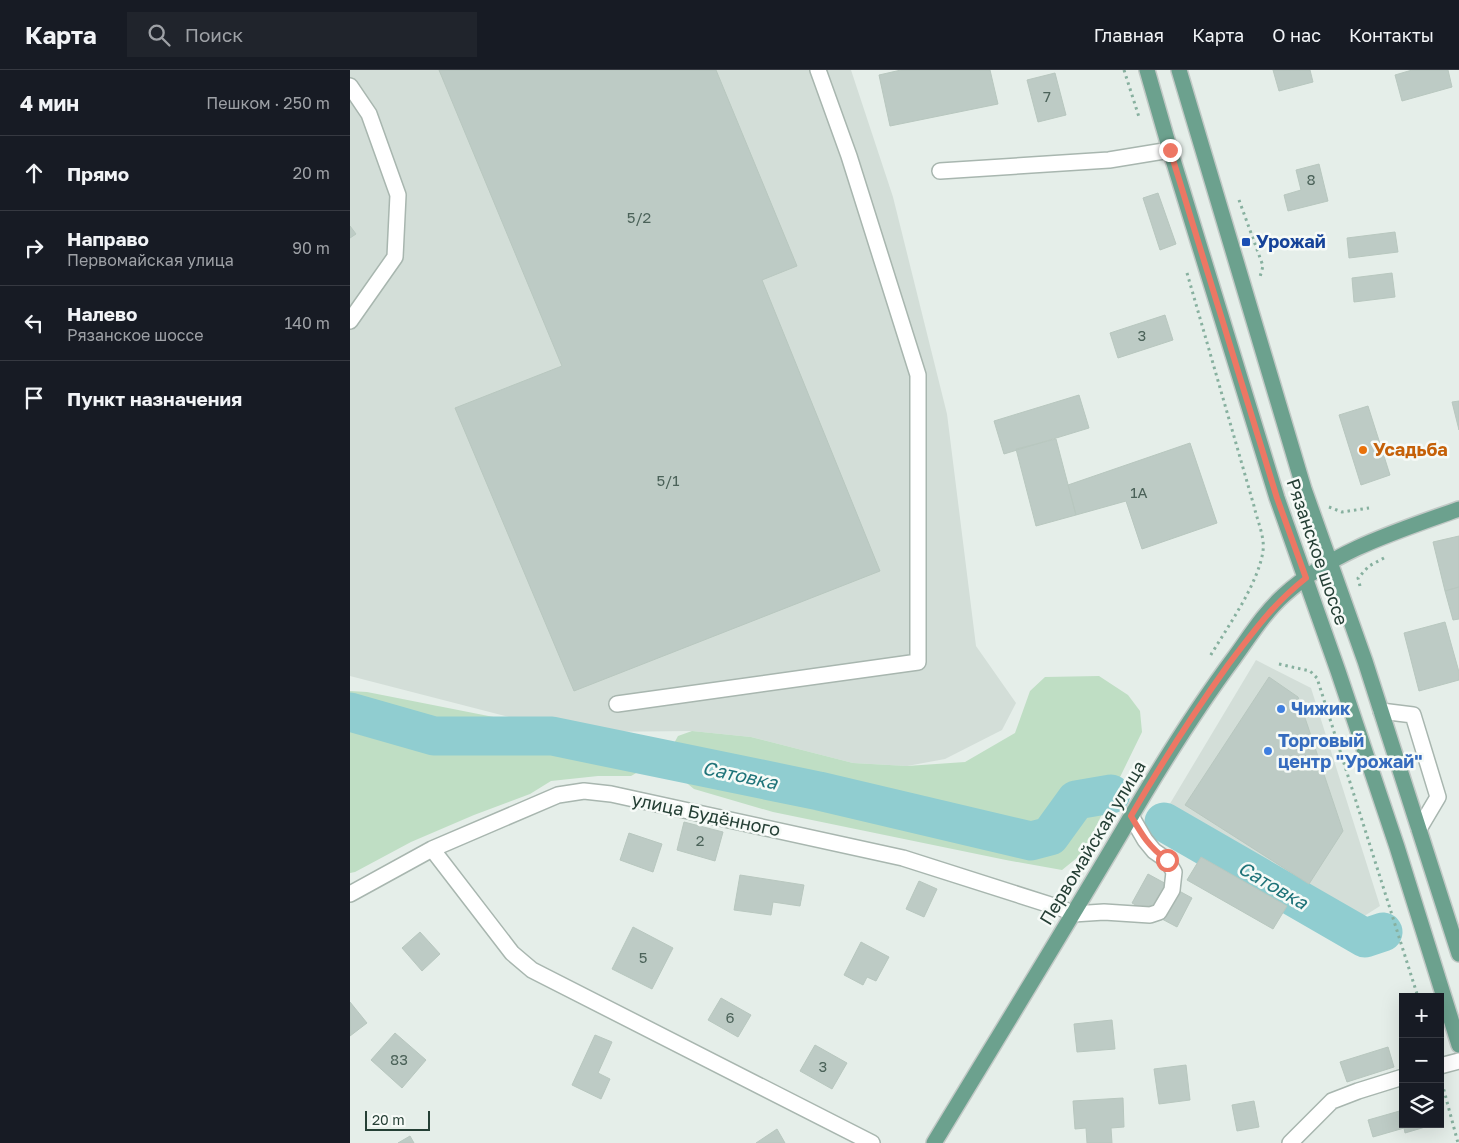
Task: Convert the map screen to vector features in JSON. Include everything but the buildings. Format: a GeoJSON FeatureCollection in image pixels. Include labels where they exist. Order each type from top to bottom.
{"type":"FeatureCollection","features":[{"type":"Feature","properties":{"kind":"main road","name":"Рязанское шоссе"},"geometry":{"type":"LineString","coordinates":[[1147,70],[1277,498],[1397,847],[1459,1044]]}},
{"type":"Feature","properties":{"kind":"main road","name":"Рязанское шоссе"},"geometry":{"type":"LineString","coordinates":[[1179,70],[1304,490],[1381,711],[1459,954]]}},
{"type":"Feature","properties":{"kind":"main road","name":"Первомайская улица"},"geometry":{"type":"LineString","coordinates":[[934,1143],[1074,914],[1156,772],[1203,701],[1258,625],[1284,595],[1329,562],[1380,537],[1459,509]]}},
{"type":"Feature","properties":{"kind":"lane"},"geometry":{"type":"LineString","coordinates":[[617,704],[918,662],[918,375],[849,156],[818,70]]}},
{"type":"Feature","properties":{"kind":"lane"},"geometry":{"type":"LineString","coordinates":[[350,86],[369,114],[398,195],[396,257],[350,321]]}},
{"type":"Feature","properties":{"kind":"lane"},"geometry":{"type":"LineString","coordinates":[[940,171],[1109,160],[1170,150]]}},
{"type":"Feature","properties":{"kind":"lane"},"geometry":{"type":"LineString","coordinates":[[1381,711],[1413,715],[1438,797],[1419,830]]}},
{"type":"Feature","properties":{"kind":"lane","name":"улица Будённого"},"geometry":{"type":"LineString","coordinates":[[350,894],[432,849],[558,795],[584,791],[611,794],[903,858],[1063,908],[1074,914]]}},
{"type":"Feature","properties":{"kind":"lane"},"geometry":{"type":"LineString","coordinates":[[1074,914],[1104,912],[1150,915],[1159,912],[1172,890],[1174,872],[1167,860],[1154,851],[1144,840],[1131,816]]}},
{"type":"Feature","properties":{"kind":"lane"},"geometry":{"type":"LineString","coordinates":[[432,849],[512,953],[532,970],[872,1143]]}},
{"type":"Feature","properties":{"kind":"lane"},"geometry":{"type":"LineString","coordinates":[[1444,1065],[1459,1061]]}},
{"type":"Feature","properties":{"kind":"lane"},"geometry":{"type":"LineString","coordinates":[[1290,1143],[1332,1101],[1399,1078]]}},
{"type":"Feature","properties":{"kind":"path"},"geometry":{"type":"LineString","coordinates":[[1124,70],[1151,153]]}},
{"type":"Feature","properties":{"kind":"path"},"geometry":{"type":"LineString","coordinates":[[1184,266],[1262,539],[1263,551],[1252,584]]}},
{"type":"Feature","properties":{"kind":"path"},"geometry":{"type":"LineString","coordinates":[[1326,504],[1330,508],[1342,512],[1369,508]]}},
{"type":"Feature","properties":{"kind":"path"},"geometry":{"type":"LineString","coordinates":[[1361,595],[1358,578],[1369,566],[1388,556]]}},
{"type":"Feature","properties":{"kind":"path"},"geometry":{"type":"LineString","coordinates":[[1279,664],[1310,671],[1317,678],[1417,993]]}},
{"type":"Feature","properties":{"kind":"path"},"geometry":{"type":"LineString","coordinates":[[1441,1083],[1458,1143]]}},
{"type":"Feature","properties":{"kind":"shaded area"},"geometry":{"type":"Polygon","coordinates":[[[350,70],[851,70],[893,197],[947,414],[976,646],[1016,703],[1002,730],[945,759],[907,766],[853,763],[751,737],[692,731],[592,732],[555,729],[350,676],[350,70]]]}},
{"type":"Feature","properties":{"kind":"shaded area","name":"Торговый центр \"Урожай\""},"geometry":{"type":"Polygon","coordinates":[[[1256,660],[1311,688],[1380,906],[1358,920],[1165,812],[1256,660]]]}},
{"type":"Feature","properties":{"kind":"green space"},"geometry":{"type":"Polygon","coordinates":[[[1099,676],[1128,695],[1140,711],[1142,732],[1083,853],[1062,870],[773,812],[694,789],[672,771],[672,747],[678,736],[692,731],[751,737],[853,763],[907,766],[965,762],[1015,733],[1030,691],[1045,677],[1099,676]]]}},
{"type":"Feature","properties":{"kind":"green space"},"geometry":{"type":"Polygon","coordinates":[[[350,691],[367,692],[555,729],[597,733],[628,740],[646,746],[645,768],[631,776],[598,776],[551,781],[530,794],[411,842],[350,873],[350,691]]]}},
{"type":"Feature","properties":{"kind":"waterway","name":"Сатовка"},"geometry":{"type":"LineString","coordinates":[[350,712],[434,736],[552,736],[819,791],[1031,841],[1050,836],[1076,800],[1111,794]]}},
{"type":"Feature","properties":{"kind":"waterway","name":"Сатовка"},"geometry":{"type":"LineString","coordinates":[[1164,822],[1365,938],[1383,932]]}},
{"type":"Feature","properties":{"kind":"place","name":"Урожай"},"geometry":{"type":"Point","coordinates":[1246,242]}},
{"type":"Feature","properties":{"kind":"place","name":"Усадьба"},"geometry":{"type":"Point","coordinates":[1363,450]}},
{"type":"Feature","properties":{"kind":"place","name":"Чижик"},"geometry":{"type":"Point","coordinates":[1281,709]}},
{"type":"Feature","properties":{"kind":"place","name":"Торговый центр \"Урожай\""},"geometry":{"type":"Point","coordinates":[1268,751]}},
{"type":"Feature","properties":{"kind":"route"},"geometry":{"type":"LineString","coordinates":[[1167,860],[1154,851],[1144,840],[1131,816],[1156,772],[1263,617],[1284,595],[1306,578],[1277,498],[1170,150]]}}]}
